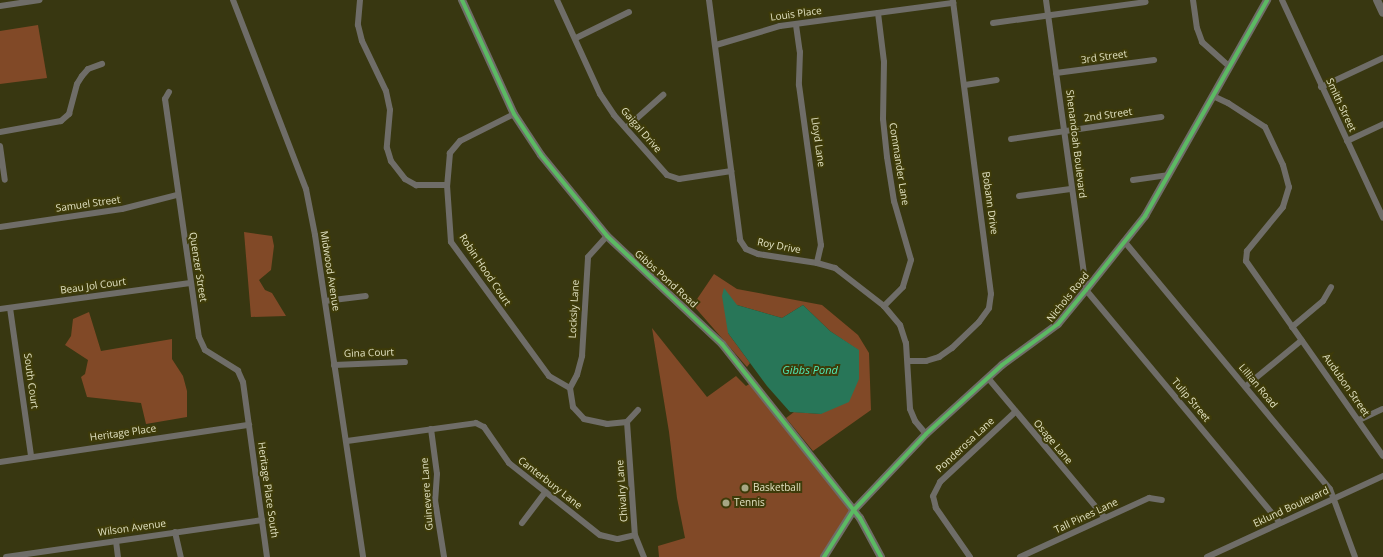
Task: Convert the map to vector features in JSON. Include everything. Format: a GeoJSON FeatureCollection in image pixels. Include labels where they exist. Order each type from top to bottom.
{"type":"FeatureCollection","features":[{"type":"Feature","properties":{"kind":"street"},"geometry":{"type":"LineString","coordinates":[[0,6],[40,0]]}},
{"type":"Feature","properties":{"kind":"street","name":"Midwood Avenue"},"geometry":{"type":"LineString","coordinates":[[233,0],[306,189],[347,441],[363,557]]}},
{"type":"Feature","properties":{"kind":"street"},"geometry":{"type":"LineString","coordinates":[[360,0],[358,25],[362,41],[386,91],[390,110],[387,148],[391,161],[405,179],[416,185],[447,185]]}},
{"type":"Feature","properties":{"kind":"street","name":"Gaigal Drive"},"geometry":{"type":"LineString","coordinates":[[557,0],[576,38],[600,94],[626,128],[667,176],[680,179],[731,171]]}},
{"type":"Feature","properties":{"kind":"street","name":"Roy Drive"},"geometry":{"type":"LineString","coordinates":[[709,0],[740,240],[746,249],[758,254],[817,263],[835,268],[884,306],[900,325],[909,361],[910,409],[915,421],[926,434]]}},
{"type":"Feature","properties":{"kind":"street","name":"Shenandoah Boulevard"},"geometry":{"type":"LineString","coordinates":[[1046,0],[1086,290]]}},
{"type":"Feature","properties":{"kind":"street"},"geometry":{"type":"LineString","coordinates":[[1193,0],[1197,28],[1202,42],[1229,66]]}},
{"type":"Feature","properties":{"kind":"street","name":"Nichols Road"},"geometry":{"type":"LineString","coordinates":[[824,557],[853,511],[926,434],[988,378],[1058,324],[1145,216],[1267,0]]}},
{"type":"Feature","properties":{"kind":"street","name":"Smith Street"},"geometry":{"type":"LineString","coordinates":[[1282,0],[1321,87],[1382,213]]}},
{"type":"Feature","properties":{"kind":"street"},"geometry":{"type":"LineString","coordinates":[[1377,0],[1383,13]]}},
{"type":"Feature","properties":{"kind":"street","name":"Gibbs Pond Road"},"geometry":{"type":"LineString","coordinates":[[465,1],[514,114],[541,155],[607,236],[711,331],[860,518],[881,557]]}},
{"type":"Feature","properties":{"kind":"street","name":"Louis Place"},"geometry":{"type":"LineString","coordinates":[[716,45],[749,36],[764,29],[953,2]]}},
{"type":"Feature","properties":{"kind":"street","name":"Bobann Drive"},"geometry":{"type":"LineString","coordinates":[[909,361],[940,357],[979,322],[989,308],[991,281],[953,2]]}},
{"type":"Feature","properties":{"kind":"street"},"geometry":{"type":"LineString","coordinates":[[993,23],[1146,2]]}},
{"type":"Feature","properties":{"kind":"street"},"geometry":{"type":"LineString","coordinates":[[576,38],[629,12]]}},
{"type":"Feature","properties":{"kind":"street","name":"Commander Lane"},"geometry":{"type":"LineString","coordinates":[[878,13],[884,62],[883,119],[887,158],[894,201],[911,260],[903,287],[884,306]]}},
{"type":"Feature","properties":{"kind":"street","name":"Lloyd Lane"},"geometry":{"type":"LineString","coordinates":[[796,24],[800,52],[799,84],[821,245],[817,263]]}},
{"type":"Feature","properties":{"kind":"street"},"geometry":{"type":"LineString","coordinates":[[1321,87],[1383,58]]}},
{"type":"Feature","properties":{"kind":"street","name":"3rd Street"},"geometry":{"type":"LineString","coordinates":[[1056,73],[1154,60]]}},
{"type":"Feature","properties":{"kind":"street"},"geometry":{"type":"LineString","coordinates":[[0,132],[61,121],[69,114],[73,106],[77,84],[82,76],[88,70],[102,64]]}},
{"type":"Feature","properties":{"kind":"street"},"geometry":{"type":"LineString","coordinates":[[965,85],[997,80]]}},
{"type":"Feature","properties":{"kind":"street","name":"Quenzer Street"},"geometry":{"type":"LineString","coordinates":[[169,92],[165,99],[177,195],[199,337],[205,350],[238,371],[243,382],[249,425]]}},
{"type":"Feature","properties":{"kind":"street"},"geometry":{"type":"LineString","coordinates":[[626,128],[662,95]]}},
{"type":"Feature","properties":{"kind":"street","name":"Audubon Street"},"geometry":{"type":"LineString","coordinates":[[1213,96],[1228,102],[1265,128],[1283,165],[1289,187],[1287,196],[1271,223],[1247,251],[1246,261],[1383,456]]}},
{"type":"Feature","properties":{"kind":"street","name":"Robin Hood Court"},"geometry":{"type":"LineString","coordinates":[[514,114],[460,141],[450,153],[447,185],[451,242],[549,376],[570,388]]}},
{"type":"Feature","properties":{"kind":"street","name":"2nd Street"},"geometry":{"type":"LineString","coordinates":[[1011,139],[1160,117]]}},
{"type":"Feature","properties":{"kind":"street"},"geometry":{"type":"LineString","coordinates":[[1347,141],[1383,124]]}},
{"type":"Feature","properties":{"kind":"street"},"geometry":{"type":"LineString","coordinates":[[0,146],[5,180]]}},
{"type":"Feature","properties":{"kind":"street"},"geometry":{"type":"LineString","coordinates":[[1133,180],[1168,176]]}},
{"type":"Feature","properties":{"kind":"street"},"geometry":{"type":"LineString","coordinates":[[1019,196],[1071,189]]}},
{"type":"Feature","properties":{"kind":"street","name":"Samuel Street"},"geometry":{"type":"LineString","coordinates":[[0,227],[122,209],[177,195]]}},
{"type":"Feature","properties":{"kind":"street","name":"Locksly Lane"},"geometry":{"type":"LineString","coordinates":[[570,388],[578,375],[582,356],[588,257],[607,236]]}},
{"type":"Feature","properties":{"kind":"street","name":"Lillian Road"},"geometry":{"type":"LineString","coordinates":[[1124,242],[1246,386],[1330,489],[1335,498],[1355,557]]}},
{"type":"Feature","properties":{"kind":"street","name":"Beau Jol Court"},"geometry":{"type":"LineString","coordinates":[[0,309],[190,283]]}},
{"type":"Feature","properties":{"kind":"street"},"geometry":{"type":"LineString","coordinates":[[1292,327],[1323,301],[1331,287]]}},
{"type":"Feature","properties":{"kind":"street","name":"Tulip Street"},"geometry":{"type":"LineString","coordinates":[[1086,290],[1280,523]]}},
{"type":"Feature","properties":{"kind":"street"},"geometry":{"type":"LineString","coordinates":[[324,301],[366,296]]}},
{"type":"Feature","properties":{"kind":"street","name":"South Court"},"geometry":{"type":"LineString","coordinates":[[10,308],[31,456]]}},
{"type":"Feature","properties":{"kind":"street"},"geometry":{"type":"LineString","coordinates":[[1246,386],[1302,340]]}},
{"type":"Feature","properties":{"kind":"street","name":"Gina Court"},"geometry":{"type":"LineString","coordinates":[[334,365],[405,362]]}},
{"type":"Feature","properties":{"kind":"street","name":"Osage Lane"},"geometry":{"type":"LineString","coordinates":[[988,378],[1105,518]]}},
{"type":"Feature","properties":{"kind":"street"},"geometry":{"type":"LineString","coordinates":[[570,388],[573,407],[578,414],[591,422],[607,424],[627,422],[638,410]]}},
{"type":"Feature","properties":{"kind":"street"},"geometry":{"type":"LineString","coordinates":[[1359,420],[1383,409]]}},
{"type":"Feature","properties":{"kind":"street","name":"Ponderosa Lane"},"geometry":{"type":"LineString","coordinates":[[970,557],[936,508],[933,496],[940,482],[1015,412]]}},
{"type":"Feature","properties":{"kind":"street","name":"Chivalry Lane"},"geometry":{"type":"LineString","coordinates":[[627,422],[635,535],[644,557]]}},
{"type":"Feature","properties":{"kind":"street","name":"Canterbury Lane"},"geometry":{"type":"LineString","coordinates":[[347,441],[476,423],[484,427],[509,463],[600,535],[614,538],[635,535]]}},
{"type":"Feature","properties":{"kind":"street","name":"Heritage Place"},"geometry":{"type":"LineString","coordinates":[[0,462],[31,456],[249,425]]}},
{"type":"Feature","properties":{"kind":"street","name":"Heritage Place South"},"geometry":{"type":"LineString","coordinates":[[249,425],[267,557]]}},
{"type":"Feature","properties":{"kind":"street","name":"Guinevere Lane"},"geometry":{"type":"LineString","coordinates":[[431,429],[437,474],[435,500],[444,557]]}},
{"type":"Feature","properties":{"kind":"street","name":"Eklund Boulevard"},"geometry":{"type":"LineString","coordinates":[[1207,557],[1383,476]]}},
{"type":"Feature","properties":{"kind":"street"},"geometry":{"type":"LineString","coordinates":[[522,523],[545,492]]}},
{"type":"Feature","properties":{"kind":"street","name":"Tall Pines Lane"},"geometry":{"type":"LineString","coordinates":[[1020,557],[1149,498],[1162,500]]}},
{"type":"Feature","properties":{"kind":"street","name":"Wilson Avenue"},"geometry":{"type":"LineString","coordinates":[[6,557],[262,520]]}},
{"type":"Feature","properties":{"kind":"street"},"geometry":{"type":"LineString","coordinates":[[175,532],[180,557]]}},
{"type":"Feature","properties":{"kind":"street"},"geometry":{"type":"LineString","coordinates":[[116,541],[118,557]]}},
{"type":"Feature","properties":{"kind":"street"},"geometry":{"type":"LineString","coordinates":[[56,550],[57,557]]}},
{"type":"Feature","properties":{"kind":"shaded area"},"geometry":{"type":"Polygon","coordinates":[[[38,25],[47,78],[0,84],[0,31],[38,25]]]}},
{"type":"Feature","properties":{"kind":"shaded area"},"geometry":{"type":"Polygon","coordinates":[[[244,232],[272,236],[274,246],[271,270],[259,280],[265,290],[272,293],[286,316],[251,317],[244,232]]]}},
{"type":"Feature","properties":{"kind":"shaded area"},"geometry":{"type":"Polygon","coordinates":[[[714,274],[737,289],[822,305],[858,335],[869,353],[871,410],[813,451],[786,418],[794,412],[821,414],[858,350],[830,331],[803,305],[782,318],[737,305],[728,333],[750,363],[747,367],[693,305],[714,274]]]}},
{"type":"Feature","properties":{"kind":"shaded area"},"geometry":{"type":"Polygon","coordinates":[[[89,312],[101,351],[172,339],[172,359],[183,376],[187,391],[187,417],[146,424],[141,403],[87,397],[81,377],[85,374],[88,360],[65,345],[71,336],[73,319],[89,312]]]}},
{"type":"Feature","properties":{"kind":"shaded area"},"geometry":{"type":"Polygon","coordinates":[[[652,328],[707,397],[736,376],[746,386],[751,383],[853,511],[824,557],[659,557],[658,546],[685,538],[677,498],[669,432],[652,328]]]}},
{"type":"Feature","properties":{"kind":"water","name":"Gibbs Pond"},"geometry":{"type":"Polygon","coordinates":[[[724,288],[737,305],[782,318],[803,305],[830,331],[859,350],[859,379],[849,402],[821,414],[790,412],[767,386],[728,333],[722,296],[724,288]]]}},
{"type":"Feature","properties":{"kind":"cycle path"},"geometry":{"type":"LineString","coordinates":[[462,0],[514,114],[541,155],[607,236],[722,344],[860,518],[881,557]]}},
{"type":"Feature","properties":{"kind":"cycle path"},"geometry":{"type":"LineString","coordinates":[[824,557],[853,511],[926,434],[1002,365],[1058,324],[1145,216],[1267,0]]}},
{"type":"Feature","properties":{"kind":"place","name":"Basketball"},"geometry":{"type":"Point","coordinates":[745,488]}},
{"type":"Feature","properties":{"kind":"place","name":"Tennis"},"geometry":{"type":"Point","coordinates":[726,503]}}]}
